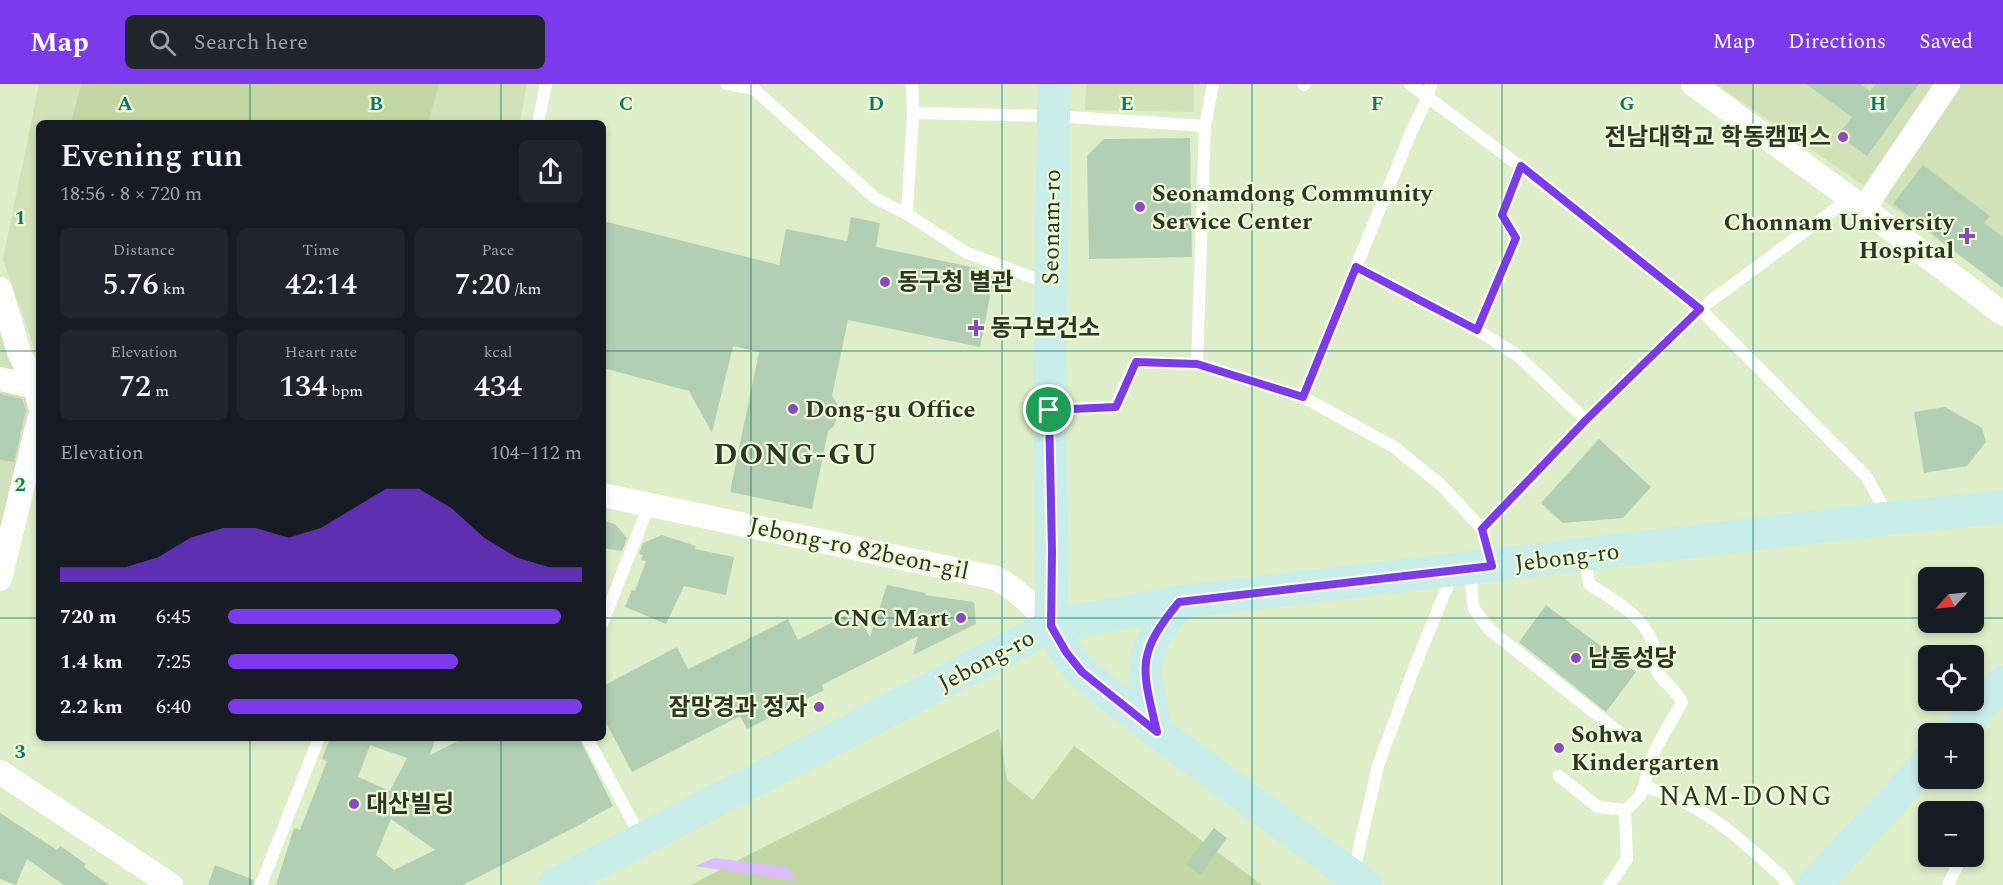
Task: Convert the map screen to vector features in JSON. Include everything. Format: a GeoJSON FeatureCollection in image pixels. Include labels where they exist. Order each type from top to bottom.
{"type":"FeatureCollection","features":[{"type":"Feature","properties":{"kind":"street"},"geometry":{"type":"LineString","coordinates":[[1693,84],[1857,203],[2003,314]]}},
{"type":"Feature","properties":{"kind":"street"},"geometry":{"type":"LineString","coordinates":[[1857,203],[1948,84]]}},
{"type":"Feature","properties":{"kind":"street","name":"Seonam-ro"},"geometry":{"type":"LineString","coordinates":[[1051,626],[1049,410],[1054,100]]}},
{"type":"Feature","properties":{"kind":"street"},"geometry":{"type":"LineString","coordinates":[[0,289],[19,352],[36,389]]}},
{"type":"Feature","properties":{"kind":"street"},"geometry":{"type":"LineString","coordinates":[[0,379],[36,392]]}},
{"type":"Feature","properties":{"kind":"street"},"geometry":{"type":"LineString","coordinates":[[0,579],[36,431]]}},
{"type":"Feature","properties":{"kind":"street","name":"Jebong-ro 82beon-gil"},"geometry":{"type":"LineString","coordinates":[[606,496],[996,578],[1014,588],[1051,626]]}},
{"type":"Feature","properties":{"kind":"street","name":"Jebong-ro"},"geometry":{"type":"LineString","coordinates":[[554,885],[1051,626],[1179,602],[1890,518],[2003,507]]}},
{"type":"Feature","properties":{"kind":"street"},"geometry":{"type":"LineString","coordinates":[[1157,732],[1147,689],[1145,664],[1151,641],[1179,602]]}},
{"type":"Feature","properties":{"kind":"street"},"geometry":{"type":"LineString","coordinates":[[1051,626],[1066,652],[1082,672],[1157,732],[1358,880]]}},
{"type":"Feature","properties":{"kind":"street"},"geometry":{"type":"LineString","coordinates":[[1965,723],[2003,682]]}},
{"type":"Feature","properties":{"kind":"street"},"geometry":{"type":"LineString","coordinates":[[0,772],[171,885]]}},
{"type":"Feature","properties":{"kind":"street"},"geometry":{"type":"LineString","coordinates":[[1814,885],[1918,773]]}},
{"type":"Feature","properties":{"kind":"lane"},"geometry":{"type":"LineString","coordinates":[[539,120],[546,84]]}},
{"type":"Feature","properties":{"kind":"lane"},"geometry":{"type":"LineString","coordinates":[[727,84],[754,89],[875,198],[907,214],[967,253],[1050,284]]}},
{"type":"Feature","properties":{"kind":"lane"},"geometry":{"type":"LineString","coordinates":[[907,214],[913,113],[912,84]]}},
{"type":"Feature","properties":{"kind":"lane"},"geometry":{"type":"LineString","coordinates":[[1197,364],[1205,126],[1213,84]]}},
{"type":"Feature","properties":{"kind":"lane"},"geometry":{"type":"LineString","coordinates":[[1410,84],[1430,90],[1700,309],[1866,476],[1890,518]]}},
{"type":"Feature","properties":{"kind":"lane"},"geometry":{"type":"LineString","coordinates":[[1303,397],[1430,90]]}},
{"type":"Feature","properties":{"kind":"lane"},"geometry":{"type":"LineString","coordinates":[[913,113],[1054,100],[1205,126]]}},
{"type":"Feature","properties":{"kind":"lane"},"geometry":{"type":"LineString","coordinates":[[1477,330],[1516,238],[1502,215],[1521,166]]}},
{"type":"Feature","properties":{"kind":"lane"},"geometry":{"type":"LineString","coordinates":[[1358,880],[1378,766],[1414,668],[1471,568],[1482,529],[1586,420],[1700,309],[1857,203]]}},
{"type":"Feature","properties":{"kind":"lane"},"geometry":{"type":"LineString","coordinates":[[1356,267],[1477,330],[1517,355],[1586,420]]}},
{"type":"Feature","properties":{"kind":"lane"},"geometry":{"type":"LineString","coordinates":[[1049,410],[1116,407],[1136,362],[1197,364],[1303,397],[1394,447],[1441,485],[1482,529]]}},
{"type":"Feature","properties":{"kind":"lane"},"geometry":{"type":"LineString","coordinates":[[606,614],[650,503]]}},
{"type":"Feature","properties":{"kind":"lane"},"geometry":{"type":"LineString","coordinates":[[1558,776],[1598,807],[1625,810],[1637,801],[1645,787],[1652,758],[1683,702],[1680,695],[1657,670],[1652,641],[1646,631],[1632,615],[1589,584],[1585,555]]}},
{"type":"Feature","properties":{"kind":"lane"},"geometry":{"type":"LineString","coordinates":[[1471,568],[1474,609],[1490,630],[1624,736]]}},
{"type":"Feature","properties":{"kind":"lane"},"geometry":{"type":"LineString","coordinates":[[261,885],[318,741]]}},
{"type":"Feature","properties":{"kind":"lane"},"geometry":{"type":"LineString","coordinates":[[588,741],[642,839]]}},
{"type":"Feature","properties":{"kind":"lane"},"geometry":{"type":"LineString","coordinates":[[1645,787],[1662,791],[1725,827],[1781,876],[1788,885]]}},
{"type":"Feature","properties":{"kind":"lane"},"geometry":{"type":"LineString","coordinates":[[1609,885],[1627,859],[1625,810]]}},
{"type":"Feature","properties":{"kind":"lane"},"geometry":{"type":"LineString","coordinates":[[1948,885],[1957,867]]}},
{"type":"Feature","properties":{"kind":"shaded area"},"geometry":{"type":"Polygon","coordinates":[[[39,84],[527,84],[521,120],[36,120],[36,353],[3,259],[39,84]]]}},
{"type":"Feature","properties":{"kind":"shaded area"},"geometry":{"type":"Polygon","coordinates":[[[81,84],[439,84],[429,120],[72,120],[81,84]]]}},
{"type":"Feature","properties":{"kind":"shaded area"},"geometry":{"type":"Polygon","coordinates":[[[1086,84],[1194,84],[1194,112],[1085,110],[1086,84]]]}},
{"type":"Feature","properties":{"kind":"shaded area","name":"Chonnam University Hospital"},"geometry":{"type":"Polygon","coordinates":[[[1716,84],[2003,84],[2003,288],[1860,183],[1716,84]]]}},
{"type":"Feature","properties":{"kind":"shaded area"},"geometry":{"type":"Polygon","coordinates":[[[0,314],[31,415],[0,546],[0,314]]]}},
{"type":"Feature","properties":{"kind":"shaded area"},"geometry":{"type":"Polygon","coordinates":[[[999,729],[1007,780],[1033,800],[1074,746],[1262,885],[691,885],[746,856],[999,729]]]}},
{"type":"Feature","properties":{"kind":"shaded area"},"geometry":{"type":"Polygon","coordinates":[[[714,858],[788,867],[796,881],[695,866],[714,858]]]}},
{"type":"Feature","properties":{"kind":"building"},"geometry":{"type":"Polygon","coordinates":[[[1806,84],[1860,84],[1870,91],[1876,84],[1919,84],[1867,156],[1838,135],[1852,117],[1806,84]]]}},
{"type":"Feature","properties":{"kind":"building","name":"Seonamdong Community Service Center"},"geometry":{"type":"Polygon","coordinates":[[[1190,138],[1192,257],[1089,259],[1087,156],[1104,139],[1190,138]]]}},
{"type":"Feature","properties":{"kind":"building"},"geometry":{"type":"Polygon","coordinates":[[[1923,165],[1990,216],[1984,223],[2003,237],[2003,288],[1893,204],[1923,165]]]}},
{"type":"Feature","properties":{"kind":"building"},"geometry":{"type":"Polygon","coordinates":[[[851,217],[880,223],[876,247],[995,272],[980,347],[848,320],[832,396],[838,405],[838,413],[834,426],[828,431],[812,509],[730,492],[759,352],[733,346],[712,433],[689,391],[606,369],[606,222],[779,265],[786,229],[847,241],[851,217]]]}},
{"type":"Feature","properties":{"kind":"building"},"geometry":{"type":"Polygon","coordinates":[[[0,394],[22,399],[26,410],[14,462],[0,460],[0,394]]]}},
{"type":"Feature","properties":{"kind":"building"},"geometry":{"type":"Polygon","coordinates":[[[1945,407],[1982,428],[1986,442],[1967,466],[1924,473],[1914,412],[1945,407]]]}},
{"type":"Feature","properties":{"kind":"building"},"geometry":{"type":"Polygon","coordinates":[[[1599,439],[1651,487],[1623,518],[1563,523],[1541,503],[1599,439]]]}},
{"type":"Feature","properties":{"kind":"building"},"geometry":{"type":"Polygon","coordinates":[[[606,522],[615,524],[627,538],[622,551],[606,548],[606,522]]]}},
{"type":"Feature","properties":{"kind":"building"},"geometry":{"type":"Polygon","coordinates":[[[662,535],[696,546],[695,549],[734,557],[726,595],[684,586],[666,624],[625,607],[632,590],[635,591],[646,561],[641,560],[643,555],[639,554],[643,543],[662,535]]]}},
{"type":"Feature","properties":{"kind":"building"},"geometry":{"type":"Polygon","coordinates":[[[887,585],[926,593],[925,595],[974,602],[976,624],[913,655],[918,636],[822,685],[824,690],[747,729],[740,716],[632,772],[606,723],[606,684],[677,647],[688,669],[788,619],[798,640],[856,610],[870,637],[887,585]]]}},
{"type":"Feature","properties":{"kind":"building","name":"남동성당"},"geometry":{"type":"Polygon","coordinates":[[[1546,605],[1636,672],[1606,712],[1519,642],[1546,605]]]}},
{"type":"Feature","properties":{"kind":"building"},"geometry":{"type":"Polygon","coordinates":[[[329,741],[435,741],[430,755],[458,741],[580,741],[613,806],[463,885],[276,885],[294,828],[300,830],[327,761],[322,759],[329,741]],[[370,745],[358,777],[390,791],[407,758],[370,745]],[[391,819],[376,855],[394,870],[435,850],[391,819]]]}},
{"type":"Feature","properties":{"kind":"building"},"geometry":{"type":"Polygon","coordinates":[[[0,813],[57,850],[60,846],[86,864],[84,867],[109,885],[64,885],[27,859],[16,885],[0,879],[0,813]]]}},
{"type":"Feature","properties":{"kind":"building"},"geometry":{"type":"Polygon","coordinates":[[[1214,828],[1227,838],[1200,875],[1186,864],[1214,828]]]}},
{"type":"Feature","properties":{"kind":"building"},"geometry":{"type":"Polygon","coordinates":[[[215,865],[254,880],[253,885],[208,885],[215,865]]]}},
{"type":"Feature","properties":{"kind":"place","name":"전남대학교 학동캠퍼스"},"geometry":{"type":"Point","coordinates":[1843,137]}},
{"type":"Feature","properties":{"kind":"place","name":"Seonamdong Community Service Center"},"geometry":{"type":"Point","coordinates":[1140,207]}},
{"type":"Feature","properties":{"kind":"place","name":"Chonnam University Hospital"},"geometry":{"type":"Point","coordinates":[1967,236]}},
{"type":"Feature","properties":{"kind":"place","name":"동구청 별관"},"geometry":{"type":"Point","coordinates":[885,282]}},
{"type":"Feature","properties":{"kind":"place","name":"동구보건소"},"geometry":{"type":"Point","coordinates":[976,328]}},
{"type":"Feature","properties":{"kind":"place","name":"Dong-gu Office"},"geometry":{"type":"Point","coordinates":[793,409]}},
{"type":"Feature","properties":{"kind":"place","name":"CNC Mart"},"geometry":{"type":"Point","coordinates":[961,618]}},
{"type":"Feature","properties":{"kind":"place","name":"남동성당"},"geometry":{"type":"Point","coordinates":[1576,658]}},
{"type":"Feature","properties":{"kind":"place","name":"잠망경과 정자"},"geometry":{"type":"Point","coordinates":[819,707]}},
{"type":"Feature","properties":{"kind":"place","name":"Sohwa Kindergarten"},"geometry":{"type":"Point","coordinates":[1559,748]}},
{"type":"Feature","properties":{"kind":"place","name":"대산빌딩"},"geometry":{"type":"Point","coordinates":[354,804]}},
{"type":"Feature","properties":{"kind":"district","name":"DONG-GU"},"geometry":{"type":"Point","coordinates":[796,454]}},
{"type":"Feature","properties":{"kind":"district","name":"NAM-DONG"},"geometry":{"type":"Point","coordinates":[1746,796]}},
{"type":"Feature","properties":{"kind":"route"},"geometry":{"type":"LineString","coordinates":[[1521,166],[1700,309],[1586,420],[1482,529],[1492,566],[1179,602],[1151,641],[1145,664],[1147,689],[1157,732],[1082,672],[1066,652],[1051,626],[1049,410],[1116,407],[1136,362],[1197,364],[1303,397],[1356,267],[1477,330],[1516,238],[1502,215],[1521,166]]}}]}
